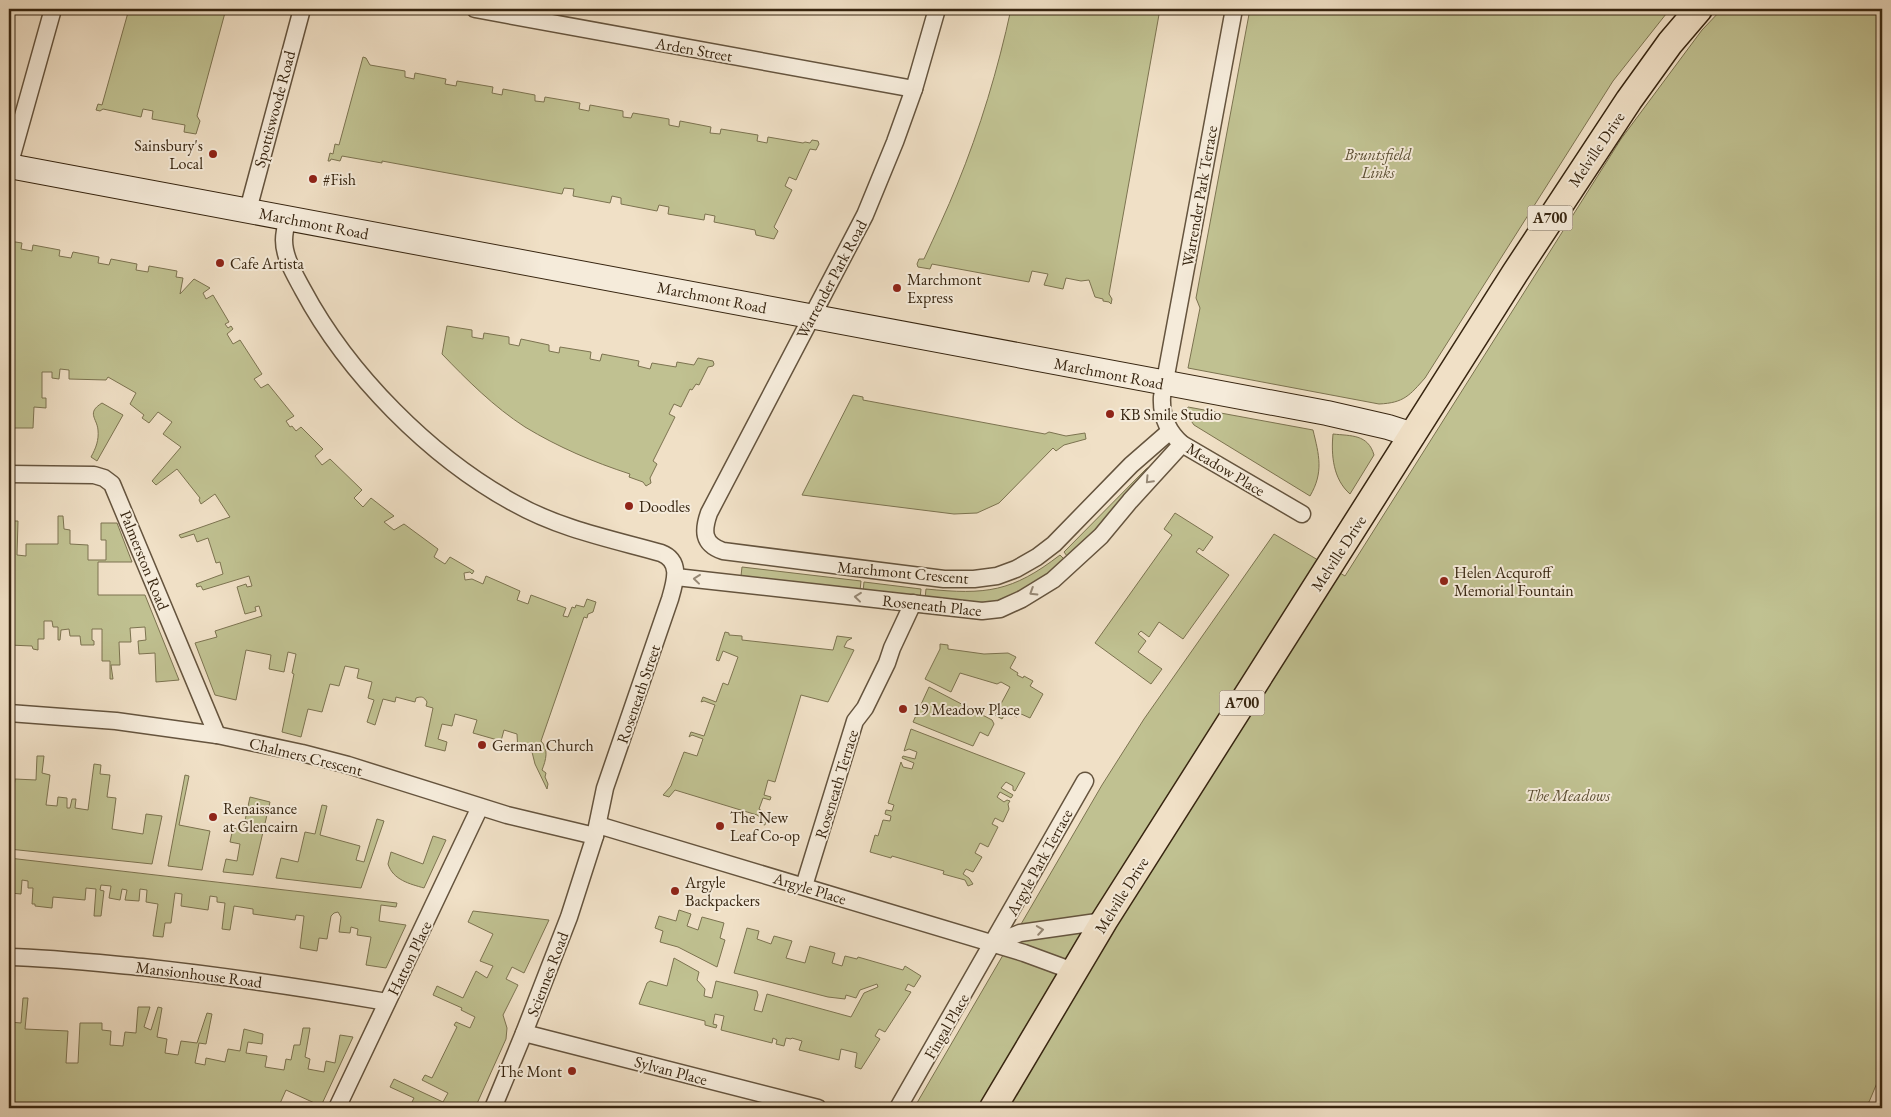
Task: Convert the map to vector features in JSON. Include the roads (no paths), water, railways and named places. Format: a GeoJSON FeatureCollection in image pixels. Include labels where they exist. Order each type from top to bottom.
{"type":"FeatureCollection","features":[{"type":"Feature","properties":{"kind":"main road","name":"Melville Drive"},"geometry":{"type":"LineString","coordinates":[[993,1108],[1104,921],[1515,273],[1590,158],[1670,43],[1699,9]]}},
{"type":"Feature","properties":{"kind":"street"},"geometry":{"type":"LineString","coordinates":[[9,166],[53,9]]}},
{"type":"Feature","properties":{"kind":"street","name":"Spottiswoode Road"},"geometry":{"type":"LineString","coordinates":[[248,210],[302,9]]}},
{"type":"Feature","properties":{"kind":"street","name":"Arden Street"},"geometry":{"type":"LineString","coordinates":[[475,9],[914,88]]}},
{"type":"Feature","properties":{"kind":"street","name":"Warrender Park Road"},"geometry":{"type":"LineString","coordinates":[[707,539],[704,526],[709,513],[865,215],[895,142],[914,88],[937,9]]}},
{"type":"Feature","properties":{"kind":"street","name":"Warrender Park Terrace"},"geometry":{"type":"LineString","coordinates":[[1165,383],[1234,9]]}},
{"type":"Feature","properties":{"kind":"street","name":"Marchmont Road"},"geometry":{"type":"LineString","coordinates":[[9,166],[1327,413],[1388,426],[1413,436]]}},
{"type":"Feature","properties":{"kind":"street"},"geometry":{"type":"LineString","coordinates":[[288,218],[284,236],[285,247],[289,262],[309,302],[360,373],[422,437],[469,474],[498,494],[530,512],[589,534],[667,555],[673,561],[676,577]]}},
{"type":"Feature","properties":{"kind":"street","name":"Meadow Place"},"geometry":{"type":"LineString","coordinates":[[1165,383],[1162,406],[1164,420],[1170,431],[1182,444],[1302,514]]}},
{"type":"Feature","properties":{"kind":"street","name":"Marchmont Crescent"},"geometry":{"type":"LineString","coordinates":[[707,539],[713,547],[723,551],[864,569],[944,579],[974,579],[997,576],[1016,569],[1037,557],[1054,544],[1131,466],[1170,431]]}},
{"type":"Feature","properties":{"kind":"street","name":"Roseneath Place"},"geometry":{"type":"LineString","coordinates":[[676,577],[991,610],[1022,600],[1053,580],[1096,542],[1182,444]]}},
{"type":"Feature","properties":{"kind":"street","name":"Palmerston Road"},"geometry":{"type":"LineString","coordinates":[[9,474],[94,475],[104,478],[112,484],[217,734]]}},
{"type":"Feature","properties":{"kind":"street","name":"Roseneath Street"},"geometry":{"type":"LineString","coordinates":[[597,830],[605,788],[664,618],[676,577]]}},
{"type":"Feature","properties":{"kind":"street","name":"Roseneath Terrace"},"geometry":{"type":"LineString","coordinates":[[804,886],[855,720],[865,708],[913,603]]}},
{"type":"Feature","properties":{"kind":"street","name":"Chalmers Crescent"},"geometry":{"type":"LineString","coordinates":[[9,712],[217,734],[348,765],[514,817],[597,830]]}},
{"type":"Feature","properties":{"kind":"street","name":"Argyle Park Terrace"},"geometry":{"type":"LineString","coordinates":[[994,944],[1085,781]]}},
{"type":"Feature","properties":{"kind":"street","name":"Hatton Place"},"geometry":{"type":"LineString","coordinates":[[337,1108],[480,806]]}},
{"type":"Feature","properties":{"kind":"street","name":"Argyle Place"},"geometry":{"type":"LineString","coordinates":[[597,830],[804,886],[994,944],[1074,971]]}},
{"type":"Feature","properties":{"kind":"street","name":"Sciennes Road"},"geometry":{"type":"LineString","coordinates":[[493,1108],[569,917],[597,830]]}},
{"type":"Feature","properties":{"kind":"street"},"geometry":{"type":"LineString","coordinates":[[994,944],[1020,933],[1104,921]]}},
{"type":"Feature","properties":{"kind":"street","name":"Fingal Place"},"geometry":{"type":"LineString","coordinates":[[898,1108],[994,944]]}},
{"type":"Feature","properties":{"kind":"street","name":"Mansionhouse Road"},"geometry":{"type":"LineString","coordinates":[[9,956],[98,963],[285,984],[387,1002]]}},
{"type":"Feature","properties":{"kind":"street","name":"Sylvan Place"},"geometry":{"type":"LineString","coordinates":[[524,1033],[818,1108]]}},
{"type":"Feature","properties":{"kind":"place","name":"Sainsbury's Local"},"geometry":{"type":"Point","coordinates":[213,154]}},
{"type":"Feature","properties":{"kind":"place","name":"#Fish"},"geometry":{"type":"Point","coordinates":[313,179]}},
{"type":"Feature","properties":{"kind":"place","name":"Cafe Artista"},"geometry":{"type":"Point","coordinates":[220,263]}},
{"type":"Feature","properties":{"kind":"place","name":"Marchmont Express"},"geometry":{"type":"Point","coordinates":[897,288]}},
{"type":"Feature","properties":{"kind":"place","name":"KB Smile Studio"},"geometry":{"type":"Point","coordinates":[1110,414]}},
{"type":"Feature","properties":{"kind":"place","name":"Doodles"},"geometry":{"type":"Point","coordinates":[629,506]}},
{"type":"Feature","properties":{"kind":"place","name":"Helen Acquroff Memorial Fountain"},"geometry":{"type":"Point","coordinates":[1444,581]}},
{"type":"Feature","properties":{"kind":"place","name":"19 Meadow Place"},"geometry":{"type":"Point","coordinates":[903,709]}},
{"type":"Feature","properties":{"kind":"place","name":"German Church"},"geometry":{"type":"Point","coordinates":[482,745]}},
{"type":"Feature","properties":{"kind":"place","name":"Renaissance at Glencairn"},"geometry":{"type":"Point","coordinates":[213,817]}},
{"type":"Feature","properties":{"kind":"place","name":"The New Leaf Co-op"},"geometry":{"type":"Point","coordinates":[720,826]}},
{"type":"Feature","properties":{"kind":"place","name":"Argyle Backpackers"},"geometry":{"type":"Point","coordinates":[675,891]}},
{"type":"Feature","properties":{"kind":"place","name":"The Mont"},"geometry":{"type":"Point","coordinates":[572,1071]}},
{"type":"Feature","properties":{"kind":"park label","name":"Bruntsfield Links"},"geometry":{"type":"Point","coordinates":[1378,163]}},
{"type":"Feature","properties":{"kind":"park label","name":"The Meadows"},"geometry":{"type":"Point","coordinates":[1568,795]}}]}
